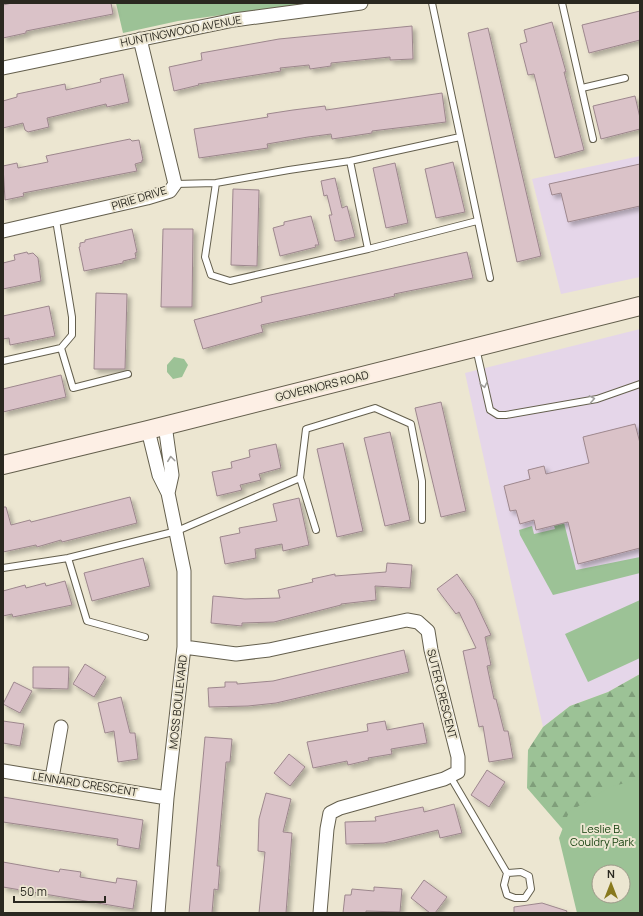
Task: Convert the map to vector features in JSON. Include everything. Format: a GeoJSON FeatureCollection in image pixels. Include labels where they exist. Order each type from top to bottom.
{"type":"FeatureCollection","features":[{"type":"Feature","properties":{"kind":"main road","name":"GOVERNORS ROAD"},"geometry":{"type":"LineString","coordinates":[[3,465],[157,428],[640,306]]}},
{"type":"Feature","properties":{"kind":"street","name":"HUNTINGWOOD AVENUE"},"geometry":{"type":"LineString","coordinates":[[3,68],[234,20],[361,3]]}},
{"type":"Feature","properties":{"kind":"street","name":"PIRIE DRIVE"},"geometry":{"type":"LineString","coordinates":[[3,231],[147,198],[170,191],[175,184],[140,39]]}},
{"type":"Feature","properties":{"kind":"street","name":"MOSS BOULEVARD"},"geometry":{"type":"LineString","coordinates":[[157,428],[172,475],[168,493],[184,571],[184,647],[168,798],[158,913]]}},
{"type":"Feature","properties":{"kind":"street","name":"SUTER CRESCENT"},"geometry":{"type":"LineString","coordinates":[[184,647],[236,654],[269,650],[407,620],[418,622],[428,631],[431,650],[458,757],[458,772],[450,776]]}},
{"type":"Feature","properties":{"kind":"street"},"geometry":{"type":"LineString","coordinates":[[52,778],[61,727]]}},
{"type":"Feature","properties":{"kind":"street","name":"LENNARD CRESCENT"},"geometry":{"type":"LineString","coordinates":[[3,771],[168,798]]}},
{"type":"Feature","properties":{"kind":"street"},"geometry":{"type":"LineString","coordinates":[[320,913],[326,829],[330,813],[340,808],[450,776]]}},
{"type":"Feature","properties":{"kind":"lane"},"geometry":{"type":"LineString","coordinates":[[432,3],[490,278]]}},
{"type":"Feature","properties":{"kind":"lane"},"geometry":{"type":"LineString","coordinates":[[562,3],[593,139]]}},
{"type":"Feature","properties":{"kind":"lane"},"geometry":{"type":"LineString","coordinates":[[582,88],[624,78]]}},
{"type":"Feature","properties":{"kind":"lane"},"geometry":{"type":"LineString","coordinates":[[175,184],[216,183],[350,161],[460,137]]}},
{"type":"Feature","properties":{"kind":"lane"},"geometry":{"type":"LineString","coordinates":[[350,161],[368,249]]}},
{"type":"Feature","properties":{"kind":"lane"},"geometry":{"type":"LineString","coordinates":[[216,183],[205,257],[211,275],[230,281],[368,249],[477,221]]}},
{"type":"Feature","properties":{"kind":"lane"},"geometry":{"type":"LineString","coordinates":[[3,361],[61,348],[72,335],[72,317],[56,220]]}},
{"type":"Feature","properties":{"kind":"lane"},"geometry":{"type":"LineString","coordinates":[[476,347],[490,410],[498,415],[506,415],[597,399],[640,384]]}},
{"type":"Feature","properties":{"kind":"lane"},"geometry":{"type":"LineString","coordinates":[[61,348],[73,388],[128,374]]}},
{"type":"Feature","properties":{"kind":"lane"},"geometry":{"type":"LineString","coordinates":[[316,530],[300,478],[306,429],[375,408],[411,424],[422,481],[422,520]]}},
{"type":"Feature","properties":{"kind":"lane"},"geometry":{"type":"LineString","coordinates":[[3,568],[68,558],[177,531],[300,478]]}},
{"type":"Feature","properties":{"kind":"lane"},"geometry":{"type":"LineString","coordinates":[[68,558],[87,622],[145,637]]}},
{"type":"Feature","properties":{"kind":"lane"},"geometry":{"type":"LineString","coordinates":[[450,776],[507,872],[504,885],[507,895],[515,898],[525,898],[531,889],[529,876],[521,872],[507,872]]}},
{"type":"Feature","properties":{"kind":"shaded area"},"geometry":{"type":"Polygon","coordinates":[[[640,156],[640,277],[561,294],[532,179],[640,156]]]}},
{"type":"Feature","properties":{"kind":"shaded area"},"geometry":{"type":"Polygon","coordinates":[[[640,329],[640,674],[608,692],[570,706],[543,727],[465,373],[640,329]]]}},
{"type":"Feature","properties":{"kind":"green space"},"geometry":{"type":"Polygon","coordinates":[[[116,3],[309,3],[178,21],[123,33],[116,3]]]}},
{"type":"Feature","properties":{"kind":"green space"},"geometry":{"type":"Polygon","coordinates":[[[174,357],[184,359],[188,365],[182,377],[173,379],[167,372],[167,365],[174,357]]]}},
{"type":"Feature","properties":{"kind":"green space"},"geometry":{"type":"Polygon","coordinates":[[[563,519],[576,570],[640,557],[640,573],[553,595],[520,535],[519,530],[532,526],[534,534],[555,529],[553,522],[563,519]]]}},
{"type":"Feature","properties":{"kind":"green space"},"geometry":{"type":"Polygon","coordinates":[[[640,600],[640,658],[588,682],[565,634],[640,600]]]}},
{"type":"Feature","properties":{"kind":"green space"},"geometry":{"type":"Polygon","coordinates":[[[640,674],[640,809],[566,833],[527,788],[528,750],[543,727],[570,706],[608,692],[640,674]]]}},
{"type":"Feature","properties":{"kind":"green space","name":"Leslie B. Couldry Park"},"geometry":{"type":"Polygon","coordinates":[[[640,779],[640,913],[577,913],[559,838],[569,812],[610,787],[640,779]]]}},
{"type":"Feature","properties":{"kind":"building"},"geometry":{"type":"Polygon","coordinates":[[[12,3],[111,3],[113,14],[26,31],[26,33],[3,38],[3,5],[12,3]]]}},
{"type":"Feature","properties":{"kind":"building"},"geometry":{"type":"Polygon","coordinates":[[[640,11],[640,40],[589,53],[582,25],[640,11]]]}},
{"type":"Feature","properties":{"kind":"building"},"geometry":{"type":"Polygon","coordinates":[[[552,22],[566,72],[564,72],[584,150],[555,158],[534,74],[528,75],[520,44],[527,42],[524,30],[552,22]]]}},
{"type":"Feature","properties":{"kind":"building"},"geometry":{"type":"Polygon","coordinates":[[[412,26],[413,59],[390,60],[390,57],[331,63],[331,66],[310,69],[309,65],[280,68],[281,71],[198,84],[199,85],[174,91],[169,67],[202,60],[201,53],[279,39],[412,26]]]}},
{"type":"Feature","properties":{"kind":"building"},"geometry":{"type":"Polygon","coordinates":[[[488,28],[541,256],[517,262],[468,33],[488,28]]]}},
{"type":"Feature","properties":{"kind":"building"},"geometry":{"type":"Polygon","coordinates":[[[123,74],[129,102],[107,107],[106,104],[47,118],[49,127],[28,132],[25,130],[23,123],[3,128],[3,101],[17,97],[17,94],[65,84],[66,90],[101,82],[100,79],[123,74]]]}},
{"type":"Feature","properties":{"kind":"building"},"geometry":{"type":"Polygon","coordinates":[[[442,93],[446,122],[372,131],[372,133],[332,139],[331,134],[308,137],[267,144],[268,148],[199,158],[194,129],[268,117],[267,114],[293,110],[325,106],[326,110],[442,93]]]}},
{"type":"Feature","properties":{"kind":"building"},"geometry":{"type":"Polygon","coordinates":[[[635,96],[640,118],[640,129],[601,139],[593,106],[635,96]]]}},
{"type":"Feature","properties":{"kind":"building"},"geometry":{"type":"Polygon","coordinates":[[[130,139],[132,141],[139,140],[143,160],[142,162],[135,164],[137,171],[23,193],[24,196],[5,200],[3,166],[17,163],[18,168],[48,162],[46,156],[130,139]]]}},
{"type":"Feature","properties":{"kind":"building"},"geometry":{"type":"Polygon","coordinates":[[[453,162],[465,212],[436,218],[425,169],[453,162]]]}},
{"type":"Feature","properties":{"kind":"building"},"geometry":{"type":"Polygon","coordinates":[[[395,163],[408,223],[386,228],[373,168],[395,163]]]}},
{"type":"Feature","properties":{"kind":"building"},"geometry":{"type":"Polygon","coordinates":[[[640,164],[640,206],[568,222],[561,193],[552,195],[549,184],[640,164]]]}},
{"type":"Feature","properties":{"kind":"building"},"geometry":{"type":"Polygon","coordinates":[[[335,178],[342,208],[347,206],[355,237],[339,241],[335,241],[329,215],[332,215],[327,195],[324,196],[321,181],[335,178]]]}},
{"type":"Feature","properties":{"kind":"building"},"geometry":{"type":"Polygon","coordinates":[[[233,189],[259,190],[257,266],[231,265],[233,189]]]}},
{"type":"Feature","properties":{"kind":"building"},"geometry":{"type":"Polygon","coordinates":[[[311,216],[319,245],[280,256],[273,228],[284,225],[284,222],[311,216]]]}},
{"type":"Feature","properties":{"kind":"building"},"geometry":{"type":"Polygon","coordinates":[[[132,229],[137,252],[135,253],[136,258],[123,261],[123,263],[84,271],[79,247],[80,243],[85,242],[85,240],[132,229]]]}},
{"type":"Feature","properties":{"kind":"building"},"geometry":{"type":"Polygon","coordinates":[[[163,229],[193,229],[192,307],[161,307],[163,229]]]}},
{"type":"Feature","properties":{"kind":"building"},"geometry":{"type":"Polygon","coordinates":[[[27,252],[28,254],[33,253],[38,258],[41,281],[3,289],[3,263],[15,260],[14,255],[27,252]]]}},
{"type":"Feature","properties":{"kind":"building"},"geometry":{"type":"Polygon","coordinates":[[[467,252],[473,278],[394,294],[395,296],[261,325],[263,332],[203,349],[194,320],[262,302],[261,297],[467,252]]]}},
{"type":"Feature","properties":{"kind":"building"},"geometry":{"type":"Polygon","coordinates":[[[96,293],[127,294],[125,369],[94,369],[96,293]]]}},
{"type":"Feature","properties":{"kind":"building"},"geometry":{"type":"Polygon","coordinates":[[[49,306],[55,336],[10,345],[9,338],[3,339],[3,316],[49,306]]]}},
{"type":"Feature","properties":{"kind":"building"},"geometry":{"type":"Polygon","coordinates":[[[61,375],[66,397],[3,412],[3,389],[61,375]]]}},
{"type":"Feature","properties":{"kind":"building"},"geometry":{"type":"Polygon","coordinates":[[[441,402],[466,511],[441,517],[415,408],[441,402]]]}},
{"type":"Feature","properties":{"kind":"building"},"geometry":{"type":"Polygon","coordinates":[[[635,424],[640,443],[640,548],[578,564],[568,522],[536,530],[534,520],[520,524],[516,510],[510,511],[504,486],[530,479],[528,470],[544,466],[546,474],[589,463],[583,437],[635,424]]]}},
{"type":"Feature","properties":{"kind":"building"},"geometry":{"type":"Polygon","coordinates":[[[390,432],[410,520],[385,526],[364,438],[390,432]]]}},
{"type":"Feature","properties":{"kind":"building"},"geometry":{"type":"Polygon","coordinates":[[[343,443],[363,531],[337,537],[317,449],[343,443]]]}},
{"type":"Feature","properties":{"kind":"building"},"geometry":{"type":"Polygon","coordinates":[[[276,444],[281,468],[259,474],[261,480],[240,485],[242,490],[217,496],[212,472],[232,468],[231,462],[250,457],[249,450],[276,444]]]}},
{"type":"Feature","properties":{"kind":"building"},"geometry":{"type":"Polygon","coordinates":[[[130,497],[137,523],[62,542],[61,540],[37,547],[36,545],[3,552],[3,507],[6,507],[11,525],[30,520],[31,522],[130,497]]]}},
{"type":"Feature","properties":{"kind":"building"},"geometry":{"type":"Polygon","coordinates":[[[299,498],[309,545],[283,551],[282,544],[255,549],[256,558],[225,564],[220,537],[240,533],[239,528],[277,521],[273,504],[299,498]]]}},
{"type":"Feature","properties":{"kind":"building"},"geometry":{"type":"Polygon","coordinates":[[[143,558],[150,586],[92,601],[84,573],[143,558]]]}},
{"type":"Feature","properties":{"kind":"building"},"geometry":{"type":"Polygon","coordinates":[[[387,563],[412,565],[410,588],[375,586],[376,600],[341,604],[274,622],[242,623],[242,626],[211,623],[213,596],[245,599],[280,598],[278,590],[313,582],[312,579],[335,574],[335,576],[386,572],[387,563]]]}},
{"type":"Feature","properties":{"kind":"building"},"geometry":{"type":"Polygon","coordinates":[[[457,574],[474,599],[491,635],[485,637],[491,665],[487,666],[494,699],[496,699],[504,731],[508,731],[513,758],[489,762],[483,726],[479,727],[463,651],[476,648],[459,612],[456,614],[437,589],[457,574]]]}},
{"type":"Feature","properties":{"kind":"building"},"geometry":{"type":"Polygon","coordinates":[[[65,581],[72,605],[13,617],[12,614],[3,616],[3,591],[25,585],[26,588],[45,583],[46,586],[65,581]]]}},
{"type":"Feature","properties":{"kind":"building"},"geometry":{"type":"Polygon","coordinates":[[[404,650],[409,672],[276,703],[248,706],[209,707],[208,688],[225,687],[225,682],[237,682],[237,684],[273,681],[404,650]]]}},
{"type":"Feature","properties":{"kind":"building"},"geometry":{"type":"Polygon","coordinates":[[[85,664],[106,677],[94,697],[73,684],[85,664]]]}},
{"type":"Feature","properties":{"kind":"building"},"geometry":{"type":"Polygon","coordinates":[[[33,667],[69,667],[68,689],[33,688],[33,667]]]}},
{"type":"Feature","properties":{"kind":"building"},"geometry":{"type":"Polygon","coordinates":[[[14,682],[32,691],[20,713],[3,704],[14,682]]]}},
{"type":"Feature","properties":{"kind":"building"},"geometry":{"type":"Polygon","coordinates":[[[121,697],[130,733],[135,733],[138,759],[118,762],[114,731],[105,733],[98,703],[121,697]]]}},
{"type":"Feature","properties":{"kind":"building"},"geometry":{"type":"Polygon","coordinates":[[[3,721],[24,724],[20,746],[3,743],[3,721]]]}},
{"type":"Feature","properties":{"kind":"building"},"geometry":{"type":"Polygon","coordinates":[[[385,721],[387,730],[423,723],[427,743],[391,749],[392,754],[368,758],[369,760],[348,765],[347,761],[313,768],[307,742],[368,731],[367,724],[385,721]]]}},
{"type":"Feature","properties":{"kind":"building"},"geometry":{"type":"Polygon","coordinates":[[[205,737],[232,739],[230,762],[226,762],[217,866],[220,866],[218,890],[214,889],[212,913],[189,913],[205,737]]]}},
{"type":"Feature","properties":{"kind":"building"},"geometry":{"type":"Polygon","coordinates":[[[289,754],[305,767],[290,786],[274,773],[289,754]]]}},
{"type":"Feature","properties":{"kind":"building"},"geometry":{"type":"Polygon","coordinates":[[[487,770],[505,782],[489,807],[471,795],[487,770]]]}},
{"type":"Feature","properties":{"kind":"building"},"geometry":{"type":"Polygon","coordinates":[[[266,793],[291,799],[283,832],[292,833],[286,913],[259,913],[265,852],[258,851],[259,819],[266,793]]]}},
{"type":"Feature","properties":{"kind":"building"},"geometry":{"type":"Polygon","coordinates":[[[3,797],[143,820],[139,849],[117,845],[118,839],[3,822],[3,797]]]}},
{"type":"Feature","properties":{"kind":"building"},"geometry":{"type":"Polygon","coordinates":[[[454,804],[462,833],[440,838],[438,830],[384,843],[346,844],[345,822],[376,821],[375,817],[423,807],[424,812],[454,804]]]}},
{"type":"Feature","properties":{"kind":"building"},"geometry":{"type":"Polygon","coordinates":[[[3,862],[59,872],[60,869],[81,872],[80,877],[116,883],[117,878],[137,881],[133,909],[3,887],[3,862]]]}},
{"type":"Feature","properties":{"kind":"building"},"geometry":{"type":"Polygon","coordinates":[[[424,880],[447,897],[435,913],[430,913],[411,898],[424,880]]]}},
{"type":"Feature","properties":{"kind":"building"},"geometry":{"type":"Polygon","coordinates":[[[374,887],[402,889],[400,912],[366,911],[366,913],[343,913],[345,895],[351,895],[352,889],[374,891],[374,887]]]}},
{"type":"Feature","properties":{"kind":"building"},"geometry":{"type":"Polygon","coordinates":[[[542,903],[567,911],[566,913],[514,913],[514,907],[542,903]]]}}]}
